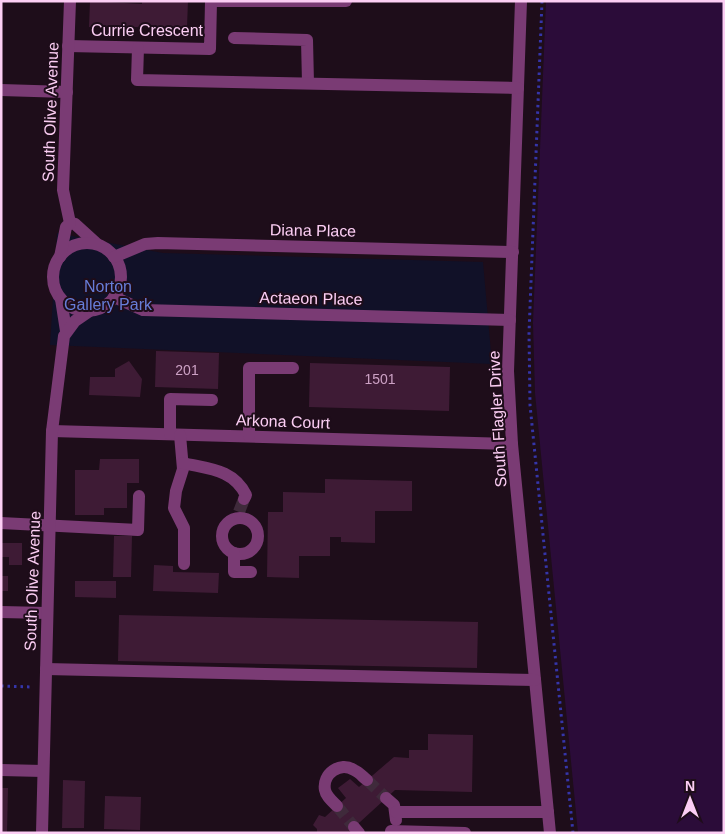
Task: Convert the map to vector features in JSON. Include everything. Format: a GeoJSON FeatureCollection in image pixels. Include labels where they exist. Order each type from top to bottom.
{"type":"FeatureCollection","features":[{"type":"Feature","properties":{"kind":"street","name":"South Olive Avenue"},"geometry":{"type":"LineString","coordinates":[[70,1],[63,190],[70,223]]}},
{"type":"Feature","properties":{"kind":"street","name":"Currie Crescent"},"geometry":{"type":"LineString","coordinates":[[68,46],[210,49],[211,1]]}},
{"type":"Feature","properties":{"kind":"street"},"geometry":{"type":"LineString","coordinates":[[211,1],[346,1]]}},
{"type":"Feature","properties":{"kind":"street","name":"South Flagler Drive"},"geometry":{"type":"LineString","coordinates":[[521,1],[508,371],[512,444],[550,833]]}},
{"type":"Feature","properties":{"kind":"street"},"geometry":{"type":"LineString","coordinates":[[234,38],[307,40],[308,84]]}},
{"type":"Feature","properties":{"kind":"street"},"geometry":{"type":"LineString","coordinates":[[138,48],[137,80],[518,88]]}},
{"type":"Feature","properties":{"kind":"street"},"geometry":{"type":"LineString","coordinates":[[1,90],[67,92]]}},
{"type":"Feature","properties":{"kind":"street"},"geometry":{"type":"LineString","coordinates":[[70,223],[75,224],[97,245],[114,257],[121,277],[114,297],[100,308],[91,310],[75,308],[61,299],[56,292],[53,274],[60,257],[66,227],[70,223]]}},
{"type":"Feature","properties":{"kind":"street","name":"Diana Place"},"geometry":{"type":"LineString","coordinates":[[114,257],[145,244],[158,243],[513,252]]}},
{"type":"Feature","properties":{"kind":"street"},"geometry":{"type":"LineString","coordinates":[[60,257],[76,245],[97,245]]}},
{"type":"Feature","properties":{"kind":"street","name":"Actaeon Place"},"geometry":{"type":"LineString","coordinates":[[114,297],[143,310],[510,320]]}},
{"type":"Feature","properties":{"kind":"street","name":"South Olive Avenue"},"geometry":{"type":"LineString","coordinates":[[42,833],[52,431],[62,348],[66,331],[61,299]]}},
{"type":"Feature","properties":{"kind":"street"},"geometry":{"type":"LineString","coordinates":[[66,331],[75,321],[91,310]]}},
{"type":"Feature","properties":{"kind":"street"},"geometry":{"type":"LineString","coordinates":[[249,436],[249,368],[293,368]]}},
{"type":"Feature","properties":{"kind":"street"},"geometry":{"type":"LineString","coordinates":[[184,564],[184,528],[174,508],[176,491],[184,463],[175,434],[170,400],[212,400]]}},
{"type":"Feature","properties":{"kind":"street","name":"Arkona Court"},"geometry":{"type":"LineString","coordinates":[[52,431],[512,444]]}},
{"type":"Feature","properties":{"kind":"street"},"geometry":{"type":"LineString","coordinates":[[184,463],[225,473],[239,482],[246,495],[244,499]]}},
{"type":"Feature","properties":{"kind":"street"},"geometry":{"type":"LineString","coordinates":[[1,524],[138,530],[139,496]]}},
{"type":"Feature","properties":{"kind":"street"},"geometry":{"type":"LineString","coordinates":[[237,515],[253,523],[257,528],[258,540],[251,550],[242,554],[234,553],[225,546],[222,534],[226,524],[237,515]]}},
{"type":"Feature","properties":{"kind":"street"},"geometry":{"type":"LineString","coordinates":[[234,553],[234,572],[251,572]]}},
{"type":"Feature","properties":{"kind":"street"},"geometry":{"type":"LineString","coordinates":[[1,612],[47,613]]}},
{"type":"Feature","properties":{"kind":"street"},"geometry":{"type":"LineString","coordinates":[[46,669],[535,680]]}},
{"type":"Feature","properties":{"kind":"street"},"geometry":{"type":"LineString","coordinates":[[336,806],[325,789],[325,782],[331,772],[342,767],[349,767],[367,780]]}},
{"type":"Feature","properties":{"kind":"street"},"geometry":{"type":"LineString","coordinates":[[1,770],[43,771]]}},
{"type":"Feature","properties":{"kind":"street"},"geometry":{"type":"LineString","coordinates":[[386,798],[396,812],[395,825],[390,832]]}},
{"type":"Feature","properties":{"kind":"street"},"geometry":{"type":"LineString","coordinates":[[396,812],[548,812]]}},
{"type":"Feature","properties":{"kind":"street"},"geometry":{"type":"LineString","coordinates":[[390,832],[465,833]]}},
{"type":"Feature","properties":{"kind":"path"},"geometry":{"type":"LineString","coordinates":[[542,1],[529,324],[530,405],[573,833]]}},
{"type":"Feature","properties":{"kind":"path"},"geometry":{"type":"LineString","coordinates":[[1,686],[46,687]]}},
{"type":"Feature","properties":{"kind":"green space","name":"Norton Gallery Park"},"geometry":{"type":"Polygon","coordinates":[[[57,233],[163,253],[483,262],[492,364],[50,345],[57,233]]]}},
{"type":"Feature","properties":{"kind":"shaded area"},"geometry":{"type":"Polygon","coordinates":[[[546,1],[724,1],[724,833],[578,833],[535,393],[533,323],[546,1]]]}},
{"type":"Feature","properties":{"kind":"building"},"geometry":{"type":"Polygon","coordinates":[[[90,1],[142,4],[142,1],[188,1],[187,27],[89,27],[90,1]]]}},
{"type":"Feature","properties":{"kind":"building"},"geometry":{"type":"Polygon","coordinates":[[[156,351],[219,353],[218,389],[155,387],[156,351]]]}},
{"type":"Feature","properties":{"kind":"building"},"geometry":{"type":"Polygon","coordinates":[[[129,361],[142,379],[140,397],[89,395],[90,377],[115,377],[115,369],[129,361]]]}},
{"type":"Feature","properties":{"kind":"building"},"geometry":{"type":"Polygon","coordinates":[[[310,363],[450,367],[449,411],[309,407],[310,363]]]}},
{"type":"Feature","properties":{"kind":"building"},"geometry":{"type":"Polygon","coordinates":[[[100,459],[139,459],[139,483],[127,483],[127,508],[104,508],[104,515],[75,515],[75,470],[99,470],[100,459]]]}},
{"type":"Feature","properties":{"kind":"building"},"geometry":{"type":"Polygon","coordinates":[[[325,479],[412,481],[412,511],[375,511],[375,543],[341,542],[341,537],[330,537],[330,556],[299,556],[299,578],[267,577],[268,512],[283,512],[283,492],[325,493],[325,479]]]}},
{"type":"Feature","properties":{"kind":"building"},"geometry":{"type":"Polygon","coordinates":[[[114,536],[132,536],[131,577],[113,577],[114,536]]]}},
{"type":"Feature","properties":{"kind":"building"},"geometry":{"type":"Polygon","coordinates":[[[1,543],[22,543],[22,565],[9,565],[9,557],[1,557],[1,543]]]}},
{"type":"Feature","properties":{"kind":"building"},"geometry":{"type":"Polygon","coordinates":[[[154,565],[173,566],[173,572],[219,573],[218,593],[153,591],[154,565]]]}},
{"type":"Feature","properties":{"kind":"building"},"geometry":{"type":"Polygon","coordinates":[[[1,576],[8,576],[8,591],[1,591],[1,576]]]}},
{"type":"Feature","properties":{"kind":"building"},"geometry":{"type":"Polygon","coordinates":[[[75,581],[116,581],[116,598],[75,597],[75,581]]]}},
{"type":"Feature","properties":{"kind":"building"},"geometry":{"type":"Polygon","coordinates":[[[119,615],[478,622],[477,668],[118,661],[119,615]]]}},
{"type":"Feature","properties":{"kind":"building"},"geometry":{"type":"Polygon","coordinates":[[[428,734],[473,735],[472,792],[395,790],[348,833],[317,833],[317,829],[313,825],[319,815],[325,817],[346,798],[338,788],[350,779],[359,787],[394,757],[409,758],[409,750],[428,750],[428,734]]]}},
{"type":"Feature","properties":{"kind":"building"},"geometry":{"type":"Polygon","coordinates":[[[63,780],[85,781],[84,828],[62,828],[63,780]]]}},
{"type":"Feature","properties":{"kind":"building"},"geometry":{"type":"Polygon","coordinates":[[[1,788],[8,788],[7,833],[1,833],[1,788]]]}},
{"type":"Feature","properties":{"kind":"building"},"geometry":{"type":"Polygon","coordinates":[[[105,796],[141,797],[140,830],[104,829],[105,796]]]}},
{"type":"Feature","properties":{"kind":"tunnel"},"geometry":{"type":"LineString","coordinates":[[239,512],[244,499]]}},
{"type":"Feature","properties":{"kind":"tunnel"},"geometry":{"type":"LineString","coordinates":[[367,780],[386,798]]}},
{"type":"Feature","properties":{"kind":"tunnel"},"geometry":{"type":"LineString","coordinates":[[337,806],[354,827]]}}]}
